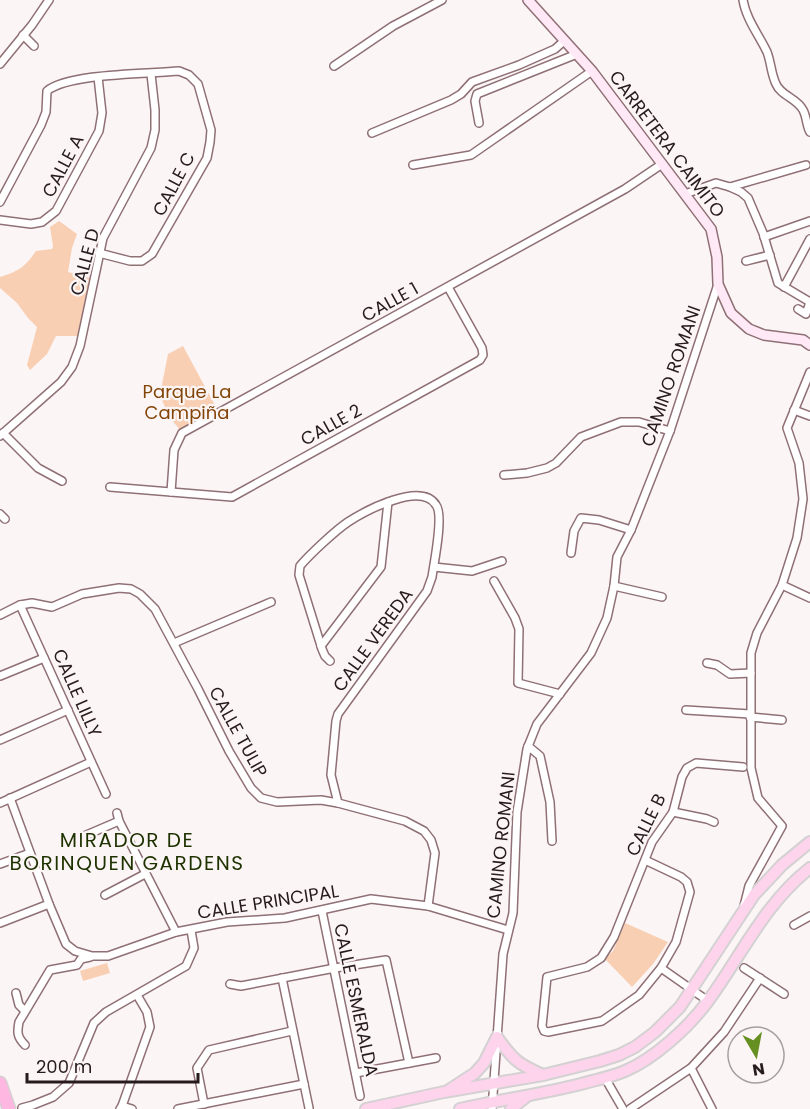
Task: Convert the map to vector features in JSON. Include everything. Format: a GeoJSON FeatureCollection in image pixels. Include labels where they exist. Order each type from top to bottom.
{"type":"FeatureCollection","features":[{"type":"Feature","properties":{"kind":"highway"},"geometry":{"type":"LineString","coordinates":[[0,1083],[16,1108]]}},
{"type":"Feature","properties":{"kind":"main road"},"geometry":{"type":"LineString","coordinates":[[460,1109],[543,1075],[619,1055],[635,1047],[655,1032],[693,990],[754,895],[782,865],[810,842]]}},
{"type":"Feature","properties":{"kind":"main road"},"geometry":{"type":"LineString","coordinates":[[366,1109],[444,1092],[493,1097],[527,1096],[626,1071],[652,1056],[694,1018],[708,1001],[770,907],[795,879],[810,868]]}},
{"type":"Feature","properties":{"kind":"main road"},"geometry":{"type":"LineString","coordinates":[[444,1092],[475,1073],[484,1063],[497,1037],[510,1056],[523,1066],[543,1075]]}},
{"type":"Feature","properties":{"kind":"main road"},"geometry":{"type":"LineString","coordinates":[[511,1109],[527,1096]]}},
{"type":"Feature","properties":{"kind":"street"},"geometry":{"type":"LineString","coordinates":[[0,64],[49,0]]}},
{"type":"Feature","properties":{"kind":"street"},"geometry":{"type":"LineString","coordinates":[[334,66],[393,26],[442,0]]}},
{"type":"Feature","properties":{"kind":"street","name":"CARRETERA CAIMITO"},"geometry":{"type":"LineString","coordinates":[[528,0],[592,71],[711,229],[717,257],[718,284],[731,313],[749,329],[764,335],[803,340],[810,345]]}},
{"type":"Feature","properties":{"kind":"street"},"geometry":{"type":"LineString","coordinates":[[743,0],[748,16],[767,53],[776,84],[799,103],[804,111],[810,132]]}},
{"type":"Feature","properties":{"kind":"street"},"geometry":{"type":"LineString","coordinates":[[24,35],[34,46]]}},
{"type":"Feature","properties":{"kind":"street"},"geometry":{"type":"LineString","coordinates":[[372,133],[451,100],[461,94],[472,82],[555,49],[564,41]]}},
{"type":"Feature","properties":{"kind":"street"},"geometry":{"type":"LineString","coordinates":[[479,123],[475,101],[477,94],[577,54]]}},
{"type":"Feature","properties":{"kind":"street","name":"CALLE C"},"geometry":{"type":"LineString","coordinates":[[0,202],[41,125],[46,112],[47,91],[53,86],[98,77],[179,71],[189,75],[198,84],[211,130],[207,158],[152,254],[142,261],[130,261],[99,253]]}},
{"type":"Feature","properties":{"kind":"street"},"geometry":{"type":"LineString","coordinates":[[413,165],[471,155],[592,71]]}},
{"type":"Feature","properties":{"kind":"street","name":"CALLE D"},"geometry":{"type":"LineString","coordinates":[[2,434],[61,382],[72,367],[80,346],[103,238],[151,147],[155,130],[155,110],[151,74]]}},
{"type":"Feature","properties":{"kind":"street","name":"CALLE A"},"geometry":{"type":"LineString","coordinates":[[0,220],[31,224],[42,222],[56,211],[99,131],[102,113],[98,77]]}},
{"type":"Feature","properties":{"kind":"street","name":"CALLE 1"},"geometry":{"type":"LineString","coordinates":[[171,492],[174,450],[183,434],[625,189],[662,164]]}},
{"type":"Feature","properties":{"kind":"street"},"geometry":{"type":"LineString","coordinates":[[730,187],[806,165]]}},
{"type":"Feature","properties":{"kind":"street"},"geometry":{"type":"LineString","coordinates":[[685,194],[716,183],[741,192],[748,198],[764,237],[778,283],[810,303],[806,314],[798,309]]}},
{"type":"Feature","properties":{"kind":"street"},"geometry":{"type":"LineString","coordinates":[[764,237],[810,221]]}},
{"type":"Feature","properties":{"kind":"street"},"geometry":{"type":"LineString","coordinates":[[784,287],[810,239]]}},
{"type":"Feature","properties":{"kind":"street"},"geometry":{"type":"LineString","coordinates":[[746,261],[770,255]]}},
{"type":"Feature","properties":{"kind":"street","name":"CAMINO ROMANI"},"geometry":{"type":"LineString","coordinates":[[493,1097],[503,954],[513,913],[517,812],[528,746],[537,724],[591,653],[607,618],[617,557],[631,530],[670,431],[718,284]]}},
{"type":"Feature","properties":{"kind":"street","name":"CALLE 2"},"geometry":{"type":"LineString","coordinates":[[110,487],[232,497],[480,360],[483,355],[482,348],[448,287]]}},
{"type":"Feature","properties":{"kind":"street"},"geometry":{"type":"LineString","coordinates":[[742,914],[749,886],[782,826],[758,798],[751,768],[751,653],[757,633],[782,585],[797,538],[803,499],[799,463],[787,428],[810,372]]}},
{"type":"Feature","properties":{"kind":"street"},"geometry":{"type":"LineString","coordinates":[[794,410],[810,416]]}},
{"type":"Feature","properties":{"kind":"street"},"geometry":{"type":"LineString","coordinates":[[504,476],[547,468],[556,463],[581,437],[621,422],[639,422],[670,431]]}},
{"type":"Feature","properties":{"kind":"street"},"geometry":{"type":"LineString","coordinates":[[2,434],[38,468],[62,481]]}},
{"type":"Feature","properties":{"kind":"street","name":"CALLE VEREDA"},"geometry":{"type":"LineString","coordinates":[[330,661],[321,646],[299,575],[300,566],[346,523],[370,509],[388,502],[425,496],[436,503],[440,515],[432,578],[427,591],[338,714],[331,775],[338,803]]}},
{"type":"Feature","properties":{"kind":"street"},"geometry":{"type":"LineString","coordinates":[[321,646],[381,567],[388,502]]}},
{"type":"Feature","properties":{"kind":"street"},"geometry":{"type":"LineString","coordinates":[[571,554],[574,531],[581,518],[600,520],[631,530]]}},
{"type":"Feature","properties":{"kind":"street"},"geometry":{"type":"LineString","coordinates":[[434,567],[472,571],[502,561]]}},
{"type":"Feature","properties":{"kind":"street"},"geometry":{"type":"LineString","coordinates":[[494,581],[519,629],[518,683],[560,694]]}},
{"type":"Feature","properties":{"kind":"street"},"geometry":{"type":"LineString","coordinates":[[782,585],[810,598]]}},
{"type":"Feature","properties":{"kind":"street"},"geometry":{"type":"LineString","coordinates":[[614,586],[662,597]]}},
{"type":"Feature","properties":{"kind":"street","name":"CALLE TULIP"},"geometry":{"type":"LineString","coordinates":[[0,615],[20,605],[32,603],[52,607],[82,594],[119,588],[131,589],[140,594],[155,609],[174,642],[229,751],[251,788],[261,798],[277,802],[321,800],[338,803],[405,821],[424,831],[431,840],[435,853],[428,906]]}},
{"type":"Feature","properties":{"kind":"street"},"geometry":{"type":"LineString","coordinates":[[174,642],[272,602]]}},
{"type":"Feature","properties":{"kind":"street","name":"CALLE LILLY"},"geometry":{"type":"LineString","coordinates":[[20,605],[106,794]]}},
{"type":"Feature","properties":{"kind":"street"},"geometry":{"type":"LineString","coordinates":[[0,676],[44,658]]}},
{"type":"Feature","properties":{"kind":"street"},"geometry":{"type":"LineString","coordinates":[[707,663],[717,664],[730,674],[751,673]]}},
{"type":"Feature","properties":{"kind":"street"},"geometry":{"type":"LineString","coordinates":[[0,741],[68,710]]}},
{"type":"Feature","properties":{"kind":"street"},"geometry":{"type":"LineString","coordinates":[[686,710],[782,720]]}},
{"type":"Feature","properties":{"kind":"street"},"geometry":{"type":"LineString","coordinates":[[528,746],[540,756],[550,802],[552,841]]}},
{"type":"Feature","properties":{"kind":"street"},"geometry":{"type":"LineString","coordinates":[[0,803],[92,762]]}},
{"type":"Feature","properties":{"kind":"street","name":"CALLE B"},"geometry":{"type":"LineString","coordinates":[[661,968],[639,995],[602,1021],[544,1031],[542,1026],[547,976],[587,966],[601,958],[614,937],[652,842],[673,812],[682,777],[687,768],[696,763],[743,767]]}},
{"type":"Feature","properties":{"kind":"street"},"geometry":{"type":"LineString","coordinates":[[10,798],[66,944],[75,951],[99,956]]}},
{"type":"Feature","properties":{"kind":"street"},"geometry":{"type":"LineString","coordinates":[[673,812],[714,822]]}},
{"type":"Feature","properties":{"kind":"street"},"geometry":{"type":"LineString","coordinates":[[84,836],[118,817],[176,932]]}},
{"type":"Feature","properties":{"kind":"street"},"geometry":{"type":"LineString","coordinates":[[0,864],[30,852]]}},
{"type":"Feature","properties":{"kind":"street"},"geometry":{"type":"LineString","coordinates":[[645,860],[681,877],[687,882],[690,892],[676,942],[661,968],[708,1001]]}},
{"type":"Feature","properties":{"kind":"street"},"geometry":{"type":"LineString","coordinates":[[105,895],[145,874]]}},
{"type":"Feature","properties":{"kind":"street","name":"CALLE PRINCIPAL"},"geometry":{"type":"LineString","coordinates":[[25,1045],[18,1038],[19,1022],[50,970],[77,965],[81,959],[108,956],[176,932],[227,922],[285,918],[370,899],[428,906],[508,930]]}},
{"type":"Feature","properties":{"kind":"street"},"geometry":{"type":"LineString","coordinates":[[0,923],[49,904]]}},
{"type":"Feature","properties":{"kind":"street","name":"CALLE ESMERALDA"},"geometry":{"type":"LineString","coordinates":[[322,911],[360,1096]]}},
{"type":"Feature","properties":{"kind":"street"},"geometry":{"type":"LineString","coordinates":[[794,925],[810,916]]}},
{"type":"Feature","properties":{"kind":"street"},"geometry":{"type":"LineString","coordinates":[[16,1108],[33,1107],[53,1097],[69,1083],[94,1023],[106,1012],[186,966],[194,948],[191,930]]}},
{"type":"Feature","properties":{"kind":"street"},"geometry":{"type":"LineString","coordinates":[[230,984],[241,986],[386,960],[409,1064]]}},
{"type":"Feature","properties":{"kind":"street"},"geometry":{"type":"LineString","coordinates":[[744,968],[784,994]]}},
{"type":"Feature","properties":{"kind":"street"},"geometry":{"type":"LineString","coordinates":[[282,978],[309,1108]]}},
{"type":"Feature","properties":{"kind":"street"},"geometry":{"type":"LineString","coordinates":[[630,1109],[691,1068],[723,1032],[760,978]]}},
{"type":"Feature","properties":{"kind":"street"},"geometry":{"type":"LineString","coordinates":[[16,993],[19,1005],[25,1011]]}},
{"type":"Feature","properties":{"kind":"street"},"geometry":{"type":"LineString","coordinates":[[132,1109],[121,1108],[150,1027],[147,1012],[137,995]]}},
{"type":"Feature","properties":{"kind":"street"},"geometry":{"type":"LineString","coordinates":[[204,1104],[197,1068],[209,1050],[292,1031]]}},
{"type":"Feature","properties":{"kind":"street"},"geometry":{"type":"LineString","coordinates":[[356,1073],[436,1058]]}},
{"type":"Feature","properties":{"kind":"street"},"geometry":{"type":"LineString","coordinates":[[691,1068],[712,1109]]}},
{"type":"Feature","properties":{"kind":"street"},"geometry":{"type":"LineString","coordinates":[[605,1078],[623,1109]]}},
{"type":"Feature","properties":{"kind":"street"},"geometry":{"type":"LineString","coordinates":[[178,1109],[304,1084]]}},
{"type":"Feature","properties":{"kind":"green space"},"geometry":{"type":"Polygon","coordinates":[[[59,221],[77,234],[68,272],[90,278],[78,336],[56,336],[47,354],[30,370],[27,365],[37,327],[17,303],[0,288],[0,277],[21,268],[36,251],[52,249],[50,227],[59,221]]]}},
{"type":"Feature","properties":{"kind":"green space","name":"Parque La Campiña"},"geometry":{"type":"Polygon","coordinates":[[[183,346],[218,411],[182,432],[169,417],[160,395],[168,354],[183,346]]]}},
{"type":"Feature","properties":{"kind":"green space"},"geometry":{"type":"Polygon","coordinates":[[[625,923],[668,942],[653,964],[632,987],[605,959],[613,951],[625,923]]]}},
{"type":"Feature","properties":{"kind":"green space"},"geometry":{"type":"Polygon","coordinates":[[[107,963],[110,973],[83,981],[80,971],[107,963]]]}},
{"type":"Feature","properties":{"kind":"district","name":"MIRADOR DE BORINQUEN GARDENS"},"geometry":{"type":"Point","coordinates":[127,852]}}]}
